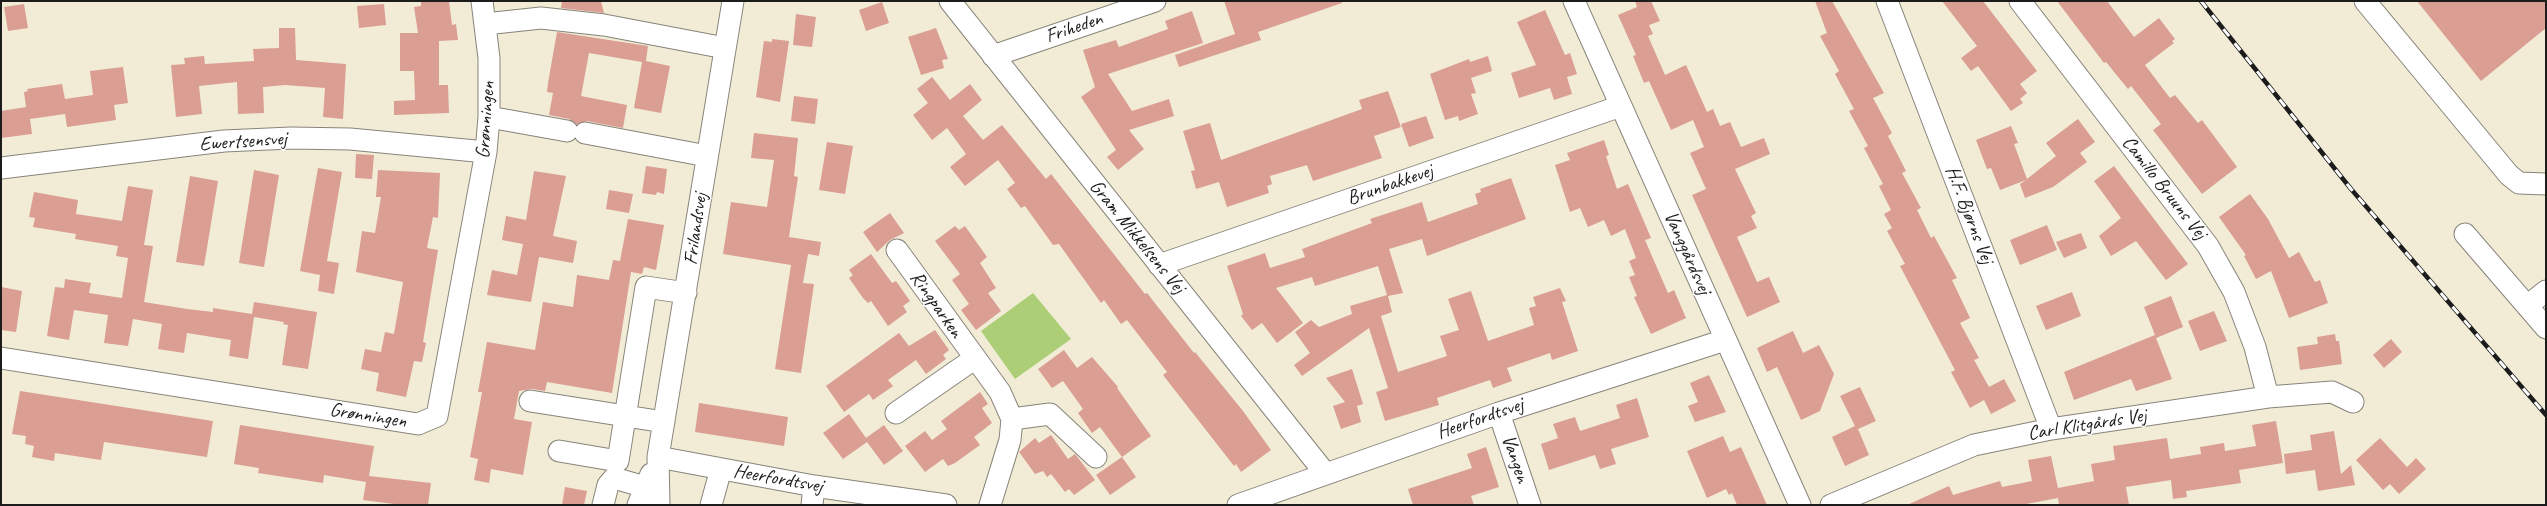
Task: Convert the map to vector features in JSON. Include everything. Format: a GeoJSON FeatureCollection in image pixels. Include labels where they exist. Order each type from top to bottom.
{"type":"FeatureCollection","features":[{"type":"Feature","properties":{"kind":"street","name":"Grønningen"},"geometry":{"type":"LineString","coordinates":[[1,358],[418,424],[437,416],[486,152],[489,116],[488,58],[482,1]]}},
{"type":"Feature","properties":{"kind":"street","name":"Frilandsvej"},"geometry":{"type":"LineString","coordinates":[[659,505],[658,457],[733,1]]}},
{"type":"Feature","properties":{"kind":"street","name":"Gram Mikkelsens Vej"},"geometry":{"type":"LineString","coordinates":[[950,1],[1325,473]]}},
{"type":"Feature","properties":{"kind":"street","name":"Friheden"},"geometry":{"type":"LineString","coordinates":[[993,56],[1155,1]]}},
{"type":"Feature","properties":{"kind":"street","name":"Vanggårdsvej"},"geometry":{"type":"LineString","coordinates":[[1574,1],[1800,505]]}},
{"type":"Feature","properties":{"kind":"street","name":"H.F. Bjørns Vej"},"geometry":{"type":"LineString","coordinates":[[1887,1],[2051,429]]}},
{"type":"Feature","properties":{"kind":"street","name":"Camillo Bruuns Vej"},"geometry":{"type":"LineString","coordinates":[[2020,1],[2208,246],[2239,306],[2255,347],[2268,397]]}},
{"type":"Feature","properties":{"kind":"street"},"geometry":{"type":"LineString","coordinates":[[2365,1],[2509,175],[2519,183],[2546,184]]}},
{"type":"Feature","properties":{"kind":"street"},"geometry":{"type":"LineString","coordinates":[[485,24],[541,18],[604,25],[725,48]]}},
{"type":"Feature","properties":{"kind":"street","name":"Brunbakkevej"},"geometry":{"type":"LineString","coordinates":[[1159,265],[1621,106]]}},
{"type":"Feature","properties":{"kind":"street"},"geometry":{"type":"LineString","coordinates":[[489,116],[707,156]]}},
{"type":"Feature","properties":{"kind":"street","name":"Ewertsensvej"},"geometry":{"type":"LineString","coordinates":[[1,168],[224,141],[291,138],[350,139],[486,152]]}},
{"type":"Feature","properties":{"kind":"street"},"geometry":{"type":"LineString","coordinates":[[2465,234],[2546,328]]}},
{"type":"Feature","properties":{"kind":"street","name":"Ringparken"},"geometry":{"type":"LineString","coordinates":[[897,250],[974,359],[1000,392],[1012,419],[1010,440],[990,505]]}},
{"type":"Feature","properties":{"kind":"street"},"geometry":{"type":"LineString","coordinates":[[559,451],[618,461],[646,287],[686,293]]}},
{"type":"Feature","properties":{"kind":"street"},"geometry":{"type":"LineString","coordinates":[[2527,306],[2546,291]]}},
{"type":"Feature","properties":{"kind":"street","name":"Heerfordtsvej"},"geometry":{"type":"LineString","coordinates":[[1238,505],[1325,473],[1499,413],[1725,340]]}},
{"type":"Feature","properties":{"kind":"street","name":"Ringparken"},"geometry":{"type":"LineString","coordinates":[[896,412],[974,359]]}},
{"type":"Feature","properties":{"kind":"street","name":"Carl Klitgårds Vej"},"geometry":{"type":"LineString","coordinates":[[1832,505],[1974,445],[2051,429],[2268,397],[2332,392],[2353,402]]}},
{"type":"Feature","properties":{"kind":"street"},"geometry":{"type":"LineString","coordinates":[[530,401],[664,422]]}},
{"type":"Feature","properties":{"kind":"street","name":"Vangen"},"geometry":{"type":"LineString","coordinates":[[1499,413],[1530,505]]}},
{"type":"Feature","properties":{"kind":"street"},"geometry":{"type":"LineString","coordinates":[[1012,419],[1050,414],[1096,457]]}},
{"type":"Feature","properties":{"kind":"street","name":"Frilandsvej"},"geometry":{"type":"LineString","coordinates":[[641,496],[658,457]]}},
{"type":"Feature","properties":{"kind":"street","name":"Heerfordtsvej"},"geometry":{"type":"LineString","coordinates":[[658,457],[721,469],[813,495],[946,505]]}},
{"type":"Feature","properties":{"kind":"street"},"geometry":{"type":"LineString","coordinates":[[711,505],[721,469]]}},
{"type":"Feature","properties":{"kind":"street"},"geometry":{"type":"LineString","coordinates":[[603,505],[608,485],[614,478],[641,496]]}},
{"type":"Feature","properties":{"kind":"green space"},"geometry":{"type":"Polygon","coordinates":[[[1033,293],[1071,339],[1015,379],[981,331],[1033,293]]]}},
{"type":"Feature","properties":{"kind":"building"},"geometry":{"type":"Polygon","coordinates":[[[421,1],[449,1],[452,25],[456,24],[458,40],[439,41],[439,85],[448,85],[449,113],[394,115],[394,101],[415,100],[414,71],[400,71],[400,33],[418,33],[414,7],[421,6],[421,1]]]}},
{"type":"Feature","properties":{"kind":"building"},"geometry":{"type":"Polygon","coordinates":[[[562,1],[601,1],[604,13],[561,8],[562,1]]]}},
{"type":"Feature","properties":{"kind":"building"},"geometry":{"type":"Polygon","coordinates":[[[1224,1],[1342,1],[1342,3],[1258,32],[1261,40],[1179,67],[1175,55],[1235,34],[1224,1]]]}},
{"type":"Feature","properties":{"kind":"building"},"geometry":{"type":"Polygon","coordinates":[[[1635,1],[1651,1],[1660,21],[1649,25],[1653,34],[1648,36],[1665,75],[1686,65],[1707,112],[1713,109],[1720,126],[1730,122],[1741,147],[1764,138],[1770,154],[1735,169],[1756,213],[1751,216],[1757,228],[1737,237],[1757,282],[1769,277],[1780,302],[1747,317],[1692,195],[1706,189],[1690,153],[1704,147],[1693,120],[1671,130],[1649,81],[1644,83],[1633,56],[1636,55],[1618,15],[1637,7],[1635,1]]]}},
{"type":"Feature","properties":{"kind":"building"},"geometry":{"type":"Polygon","coordinates":[[[1815,1],[1832,1],[1884,93],[1873,98],[1892,133],[1888,136],[1906,171],[1902,173],[1921,208],[1917,210],[1931,238],[1934,236],[1957,278],[1952,280],[1970,318],[1960,323],[1979,358],[1974,360],[1989,387],[2004,379],[2016,401],[1991,414],[1984,400],[1970,408],[1951,372],[1955,370],[1900,266],[1905,264],[1887,231],[1892,228],[1884,214],[1891,210],[1879,186],[1883,184],[1864,148],[1868,146],[1849,111],[1854,109],[1835,74],[1839,71],[1820,36],[1827,33],[1815,1]]]}},
{"type":"Feature","properties":{"kind":"building"},"geometry":{"type":"Polygon","coordinates":[[[1942,1],[1983,1],[2037,71],[2020,84],[2027,93],[2020,99],[2023,103],[2011,111],[1978,66],[1971,71],[1961,58],[1977,46],[1942,1]]]}},
{"type":"Feature","properties":{"kind":"building"},"geometry":{"type":"Polygon","coordinates":[[[2057,1],[2107,1],[2134,37],[2159,18],[2175,39],[2172,41],[2174,43],[2145,65],[2170,98],[2175,95],[2198,123],[2202,120],[2237,167],[2202,194],[2153,130],[2161,124],[2131,86],[2128,89],[2106,62],[2104,63],[2057,1]]]}},
{"type":"Feature","properties":{"kind":"building"},"geometry":{"type":"Polygon","coordinates":[[[2417,1],[2546,1],[2546,28],[2481,81],[2417,1]]]}},
{"type":"Feature","properties":{"kind":"building"},"geometry":{"type":"Polygon","coordinates":[[[882,2],[889,23],[866,31],[859,10],[882,2]]]}},
{"type":"Feature","properties":{"kind":"building"},"geometry":{"type":"Polygon","coordinates":[[[24,4],[28,28],[8,31],[4,7],[24,4]]]}},
{"type":"Feature","properties":{"kind":"building"},"geometry":{"type":"Polygon","coordinates":[[[384,4],[386,25],[359,28],[357,6],[384,4]]]}},
{"type":"Feature","properties":{"kind":"building"},"geometry":{"type":"Polygon","coordinates":[[[1545,10],[1565,55],[1570,53],[1577,74],[1567,77],[1572,94],[1554,100],[1550,88],[1519,98],[1511,73],[1536,65],[1517,22],[1545,10]]]}},
{"type":"Feature","properties":{"kind":"building"},"geometry":{"type":"Polygon","coordinates":[[[1192,11],[1203,43],[1108,74],[1132,111],[1169,99],[1174,116],[1129,130],[1144,149],[1118,170],[1107,157],[1116,150],[1081,97],[1095,87],[1083,50],[1116,40],[1119,47],[1168,29],[1165,21],[1192,11]]]}},
{"type":"Feature","properties":{"kind":"building"},"geometry":{"type":"Polygon","coordinates":[[[796,14],[816,17],[812,47],[793,45],[796,14]]]}},
{"type":"Feature","properties":{"kind":"building"},"geometry":{"type":"Polygon","coordinates":[[[279,28],[295,28],[296,60],[346,64],[343,119],[323,117],[325,88],[285,85],[263,87],[264,113],[238,114],[237,82],[199,86],[202,114],[176,117],[171,65],[185,64],[184,58],[204,56],[205,64],[254,61],[253,49],[279,48],[279,28]]]}},
{"type":"Feature","properties":{"kind":"building"},"geometry":{"type":"Polygon","coordinates":[[[936,28],[948,59],[942,60],[944,68],[921,75],[908,37],[936,28]]]}},
{"type":"Feature","properties":{"kind":"building"},"geometry":{"type":"Polygon","coordinates":[[[557,32],[648,46],[646,61],[670,66],[661,113],[634,108],[642,62],[589,53],[581,96],[627,105],[623,128],[587,121],[577,125],[569,119],[549,115],[553,93],[547,92],[557,32]]]}},
{"type":"Feature","properties":{"kind":"building"},"geometry":{"type":"Polygon","coordinates":[[[772,39],[789,41],[780,102],[756,97],[764,41],[772,42],[772,39]]]}},
{"type":"Feature","properties":{"kind":"building"},"geometry":{"type":"Polygon","coordinates":[[[1488,56],[1492,71],[1471,78],[1476,93],[1471,94],[1478,114],[1459,121],[1458,116],[1445,120],[1430,74],[1469,59],[1470,62],[1488,56]]]}},
{"type":"Feature","properties":{"kind":"building"},"geometry":{"type":"Polygon","coordinates":[[[123,67],[128,103],[114,105],[116,120],[67,127],[65,114],[30,119],[32,134],[1,138],[1,111],[26,107],[24,92],[28,91],[27,89],[62,84],[65,99],[93,95],[90,71],[123,67]]]}},
{"type":"Feature","properties":{"kind":"building"},"geometry":{"type":"Polygon","coordinates":[[[932,77],[950,100],[970,84],[982,100],[963,116],[983,140],[1002,125],[1046,179],[1051,174],[1145,294],[1147,293],[1194,353],[1195,352],[1243,411],[1271,450],[1241,472],[1236,464],[1234,466],[1163,375],[1167,372],[1127,320],[1121,324],[1104,300],[1101,303],[1059,244],[1053,245],[1025,206],[1021,208],[1007,189],[1015,183],[998,160],[965,186],[950,167],[966,154],[947,128],[932,140],[913,115],[928,103],[917,89],[932,77]]]}},
{"type":"Feature","properties":{"kind":"building"},"geometry":{"type":"Polygon","coordinates":[[[1388,91],[1401,127],[1374,136],[1382,158],[1313,181],[1307,165],[1270,176],[1272,184],[1267,186],[1269,193],[1227,207],[1219,182],[1196,189],[1191,171],[1195,170],[1183,131],[1210,123],[1221,160],[1362,109],[1359,100],[1388,91]]]}},
{"type":"Feature","properties":{"kind":"building"},"geometry":{"type":"Polygon","coordinates":[[[794,96],[818,99],[815,124],[791,121],[794,96]]]}},
{"type":"Feature","properties":{"kind":"building"},"geometry":{"type":"Polygon","coordinates":[[[1426,116],[1434,138],[1409,147],[1401,124],[1426,116]]]}},
{"type":"Feature","properties":{"kind":"building"},"geometry":{"type":"Polygon","coordinates":[[[2078,119],[2095,142],[2080,153],[2087,162],[2053,187],[2025,198],[2020,184],[2026,180],[2000,190],[1991,168],[1987,169],[1976,140],[2011,126],[2018,143],[2014,144],[2027,179],[2056,156],[2046,143],[2078,119]]]}},
{"type":"Feature","properties":{"kind":"building"},"geometry":{"type":"Polygon","coordinates":[[[754,133],[798,138],[794,176],[798,177],[789,237],[821,242],[819,256],[808,254],[803,283],[814,284],[801,373],[775,369],[791,265],[723,254],[731,202],[767,207],[774,160],[751,158],[754,133]]]}},
{"type":"Feature","properties":{"kind":"building"},"geometry":{"type":"Polygon","coordinates":[[[1604,140],[1609,155],[1606,156],[1617,189],[1628,184],[1651,238],[1645,240],[1668,293],[1674,290],[1686,318],[1651,334],[1634,297],[1637,296],[1629,277],[1635,275],[1629,261],[1636,258],[1625,229],[1611,236],[1604,220],[1588,227],[1580,208],[1570,212],[1555,165],[1570,160],[1567,153],[1604,140]]]}},
{"type":"Feature","properties":{"kind":"building"},"geometry":{"type":"Polygon","coordinates":[[[827,142],[853,146],[845,194],[819,190],[827,142]]]}},
{"type":"Feature","properties":{"kind":"building"},"geometry":{"type":"Polygon","coordinates":[[[356,154],[374,155],[372,179],[355,178],[356,154]]]}},
{"type":"Feature","properties":{"kind":"building"},"geometry":{"type":"Polygon","coordinates":[[[646,166],[667,169],[664,194],[657,192],[656,195],[642,193],[646,166]]]}},
{"type":"Feature","properties":{"kind":"building"},"geometry":{"type":"Polygon","coordinates":[[[2114,166],[2188,264],[2166,280],[2136,241],[2111,256],[2099,236],[2121,218],[2094,181],[2114,166]]]}},
{"type":"Feature","properties":{"kind":"building"},"geometry":{"type":"Polygon","coordinates":[[[318,168],[342,172],[327,261],[339,263],[334,294],[318,291],[320,275],[300,271],[318,168]]]}},
{"type":"Feature","properties":{"kind":"building"},"geometry":{"type":"Polygon","coordinates":[[[254,170],[279,175],[264,267],[239,263],[254,170]]]}},
{"type":"Feature","properties":{"kind":"building"},"geometry":{"type":"Polygon","coordinates":[[[378,170],[440,173],[438,218],[433,217],[427,248],[438,250],[423,342],[426,343],[422,362],[414,361],[406,397],[376,391],[379,373],[361,369],[365,349],[381,352],[385,332],[394,334],[403,282],[356,272],[362,231],[375,233],[381,197],[376,197],[378,170]]]}},
{"type":"Feature","properties":{"kind":"building"},"geometry":{"type":"Polygon","coordinates":[[[534,171],[566,176],[553,236],[577,241],[573,263],[539,257],[531,302],[487,295],[492,270],[517,275],[523,244],[502,240],[506,216],[526,220],[534,171]]]}},
{"type":"Feature","properties":{"kind":"building"},"geometry":{"type":"Polygon","coordinates":[[[190,176],[218,181],[204,266],[176,262],[190,176]]]}},
{"type":"Feature","properties":{"kind":"building"},"geometry":{"type":"Polygon","coordinates":[[[1511,178],[1526,219],[1427,256],[1422,239],[1389,249],[1403,293],[1388,296],[1392,312],[1381,316],[1398,372],[1447,356],[1440,336],[1459,330],[1448,299],[1471,291],[1488,341],[1534,325],[1529,308],[1536,306],[1533,297],[1560,288],[1566,301],[1562,302],[1578,351],[1552,360],[1550,353],[1507,368],[1512,381],[1493,388],[1490,380],[1437,398],[1439,405],[1385,421],[1376,392],[1388,388],[1369,328],[1302,376],[1294,365],[1310,353],[1295,332],[1311,320],[1319,327],[1352,314],[1350,306],[1387,295],[1378,266],[1315,286],[1312,277],[1276,288],[1303,323],[1277,343],[1262,323],[1252,330],[1241,316],[1243,314],[1227,266],[1265,253],[1270,268],[1305,257],[1302,249],[1372,223],[1370,219],[1422,202],[1428,222],[1478,204],[1475,194],[1481,192],[1480,189],[1511,178]]]}},
{"type":"Feature","properties":{"kind":"building"},"geometry":{"type":"Polygon","coordinates":[[[128,186],[153,190],[144,245],[153,246],[144,302],[213,312],[213,308],[252,314],[254,302],[317,312],[308,369],[282,365],[288,325],[283,324],[284,322],[254,317],[248,359],[229,356],[231,340],[187,333],[184,353],[158,349],[162,324],[133,319],[128,346],[104,343],[108,315],[74,310],[69,340],[47,336],[55,287],[64,288],[65,279],[91,283],[89,293],[122,298],[128,258],[116,256],[118,246],[75,239],[76,234],[33,227],[35,218],[29,217],[34,192],[78,200],[76,214],[122,221],[128,186]]]}},
{"type":"Feature","properties":{"kind":"building"},"geometry":{"type":"Polygon","coordinates":[[[609,190],[633,194],[629,213],[606,209],[609,190]]]}},
{"type":"Feature","properties":{"kind":"building"},"geometry":{"type":"Polygon","coordinates":[[[2250,194],[2268,219],[2289,258],[2299,252],[2315,282],[2320,280],[2328,303],[2289,318],[2271,271],[2256,279],[2244,256],[2246,255],[2219,217],[2250,194]]]}},
{"type":"Feature","properties":{"kind":"building"},"geometry":{"type":"Polygon","coordinates":[[[890,213],[904,233],[890,240],[877,252],[863,232],[890,213]]]}},
{"type":"Feature","properties":{"kind":"building"},"geometry":{"type":"Polygon","coordinates":[[[628,219],[664,225],[656,270],[644,267],[642,274],[631,272],[612,393],[547,382],[545,391],[532,389],[519,391],[514,419],[532,422],[523,475],[491,469],[489,483],[474,480],[478,459],[470,457],[482,392],[478,392],[487,342],[535,350],[543,302],[573,307],[577,275],[609,280],[613,260],[620,261],[628,219]]]}},
{"type":"Feature","properties":{"kind":"building"},"geometry":{"type":"Polygon","coordinates":[[[2047,225],[2057,250],[2020,265],[2010,240],[2047,225]]]}},
{"type":"Feature","properties":{"kind":"building"},"geometry":{"type":"Polygon","coordinates":[[[955,226],[959,230],[965,226],[987,257],[980,263],[996,288],[988,293],[1001,311],[976,330],[961,310],[969,304],[952,280],[960,274],[935,241],[955,226]]]}},
{"type":"Feature","properties":{"kind":"building"},"geometry":{"type":"Polygon","coordinates":[[[2081,233],[2087,248],[2064,258],[2056,242],[2081,233]]]}},
{"type":"Feature","properties":{"kind":"building"},"geometry":{"type":"Polygon","coordinates":[[[871,254],[892,283],[896,281],[910,301],[903,306],[907,312],[888,326],[871,301],[868,303],[863,298],[849,278],[853,275],[849,270],[871,254]]]}},
{"type":"Feature","properties":{"kind":"building"},"geometry":{"type":"Polygon","coordinates":[[[1,287],[22,291],[16,332],[1,330],[1,287]]]}},
{"type":"Feature","properties":{"kind":"building"},"geometry":{"type":"Polygon","coordinates":[[[2072,292],[2081,316],[2046,330],[2036,306],[2072,292]]]}},
{"type":"Feature","properties":{"kind":"building"},"geometry":{"type":"Polygon","coordinates":[[[2171,296],[2183,327],[2156,338],[2172,379],[2136,391],[2131,379],[2074,400],[2064,372],[2155,335],[2144,307],[2171,296]]]}},
{"type":"Feature","properties":{"kind":"building"},"geometry":{"type":"Polygon","coordinates":[[[2214,311],[2227,341],[2200,351],[2188,321],[2214,311]]]}},
{"type":"Feature","properties":{"kind":"building"},"geometry":{"type":"Polygon","coordinates":[[[935,330],[949,350],[943,355],[946,359],[926,374],[916,360],[888,380],[893,386],[873,400],[869,394],[844,412],[826,386],[899,333],[909,346],[935,330]]]}},
{"type":"Feature","properties":{"kind":"building"},"geometry":{"type":"Polygon","coordinates":[[[1793,331],[1803,353],[1819,345],[1834,374],[1820,411],[1801,420],[1777,367],[1767,372],[1757,348],[1793,331]]]}},
{"type":"Feature","properties":{"kind":"building"},"geometry":{"type":"Polygon","coordinates":[[[2335,334],[2336,341],[2339,341],[2342,364],[2300,370],[2297,347],[2318,344],[2317,337],[2335,334]]]}},
{"type":"Feature","properties":{"kind":"building"},"geometry":{"type":"Polygon","coordinates":[[[2391,339],[2402,352],[2384,368],[2373,355],[2391,339]]]}},
{"type":"Feature","properties":{"kind":"building"},"geometry":{"type":"Polygon","coordinates":[[[1064,350],[1077,368],[1092,357],[1118,387],[1117,388],[1151,436],[1122,457],[1100,427],[1092,433],[1078,413],[1083,409],[1063,381],[1052,388],[1038,369],[1064,350]]]}},
{"type":"Feature","properties":{"kind":"building"},"geometry":{"type":"Polygon","coordinates":[[[1352,369],[1363,404],[1357,406],[1361,422],[1341,429],[1333,406],[1345,402],[1326,378],[1352,369]]]}},
{"type":"Feature","properties":{"kind":"building"},"geometry":{"type":"Polygon","coordinates":[[[1709,375],[1726,412],[1695,422],[1688,406],[1698,402],[1690,383],[1709,375]]]}},
{"type":"Feature","properties":{"kind":"building"},"geometry":{"type":"Polygon","coordinates":[[[1860,387],[1876,421],[1858,429],[1869,455],[1845,466],[1832,437],[1855,426],[1840,396],[1860,387]]]}},
{"type":"Feature","properties":{"kind":"building"},"geometry":{"type":"Polygon","coordinates":[[[20,391],[213,421],[207,457],[104,442],[101,460],[55,453],[54,461],[32,457],[34,446],[25,444],[26,436],[12,434],[20,391]]]}},
{"type":"Feature","properties":{"kind":"building"},"geometry":{"type":"Polygon","coordinates":[[[980,392],[988,404],[982,408],[992,423],[974,437],[980,445],[955,463],[948,466],[943,459],[925,472],[905,446],[925,431],[932,440],[947,429],[941,421],[980,392]]]}},
{"type":"Feature","properties":{"kind":"building"},"geometry":{"type":"Polygon","coordinates":[[[1637,398],[1649,437],[1611,449],[1616,464],[1600,469],[1595,455],[1549,470],[1541,444],[1558,438],[1553,424],[1575,417],[1580,431],[1620,418],[1616,405],[1637,398]]]}},
{"type":"Feature","properties":{"kind":"building"},"geometry":{"type":"Polygon","coordinates":[[[699,403],[788,417],[784,446],[695,432],[699,403]]]}},
{"type":"Feature","properties":{"kind":"building"},"geometry":{"type":"Polygon","coordinates":[[[849,414],[866,438],[884,425],[903,451],[884,465],[867,442],[843,459],[823,433],[849,414]]]}},
{"type":"Feature","properties":{"kind":"building"},"geometry":{"type":"Polygon","coordinates":[[[2276,421],[2283,463],[2239,470],[2241,483],[2186,491],[2187,497],[2173,499],[2171,480],[2126,487],[2129,505],[2059,505],[2058,498],[2021,505],[1907,505],[1949,486],[1953,495],[2000,481],[2002,487],[2032,481],[2028,460],[2051,456],[2058,488],[2094,481],[2091,464],[2115,460],[2113,446],[2167,438],[2170,459],[2201,454],[2200,447],[2224,443],[2225,451],[2256,446],[2252,425],[2276,421]]]}},
{"type":"Feature","properties":{"kind":"building"},"geometry":{"type":"Polygon","coordinates":[[[240,425],[374,446],[369,476],[431,483],[428,505],[402,505],[363,500],[366,482],[324,475],[323,483],[258,473],[259,468],[234,464],[240,425]]]}},
{"type":"Feature","properties":{"kind":"building"},"geometry":{"type":"Polygon","coordinates":[[[2334,431],[2341,474],[2351,465],[2355,485],[2318,491],[2315,470],[2286,474],[2284,454],[2312,450],[2310,435],[2334,431]]]}},
{"type":"Feature","properties":{"kind":"building"},"geometry":{"type":"Polygon","coordinates":[[[1051,435],[1068,459],[1075,454],[1095,480],[1074,495],[1069,489],[1065,492],[1051,474],[1047,477],[1043,471],[1035,474],[1019,452],[1035,438],[1039,443],[1051,435]]]}},
{"type":"Feature","properties":{"kind":"building"},"geometry":{"type":"Polygon","coordinates":[[[1723,436],[1730,452],[1741,447],[1767,505],[1737,505],[1732,493],[1729,495],[1726,489],[1707,498],[1687,451],[1723,436]]]}},
{"type":"Feature","properties":{"kind":"building"},"geometry":{"type":"Polygon","coordinates":[[[2380,438],[2407,467],[2416,458],[2426,469],[2399,494],[2390,484],[2383,490],[2356,460],[2380,438]]]}},
{"type":"Feature","properties":{"kind":"building"},"geometry":{"type":"Polygon","coordinates":[[[1486,447],[1499,487],[1471,496],[1474,505],[1413,505],[1408,489],[1472,468],[1467,454],[1486,447]]]}},
{"type":"Feature","properties":{"kind":"building"},"geometry":{"type":"Polygon","coordinates":[[[1122,457],[1136,477],[1110,495],[1096,475],[1122,457]]]}},
{"type":"Feature","properties":{"kind":"building"},"geometry":{"type":"Polygon","coordinates":[[[565,487],[587,491],[584,505],[562,505],[565,487]]]}},
{"type":"Feature","properties":{"kind":"railway"},"geometry":{"type":"LineString","coordinates":[[2201,1],[2351,189],[2546,415]]}}]}
